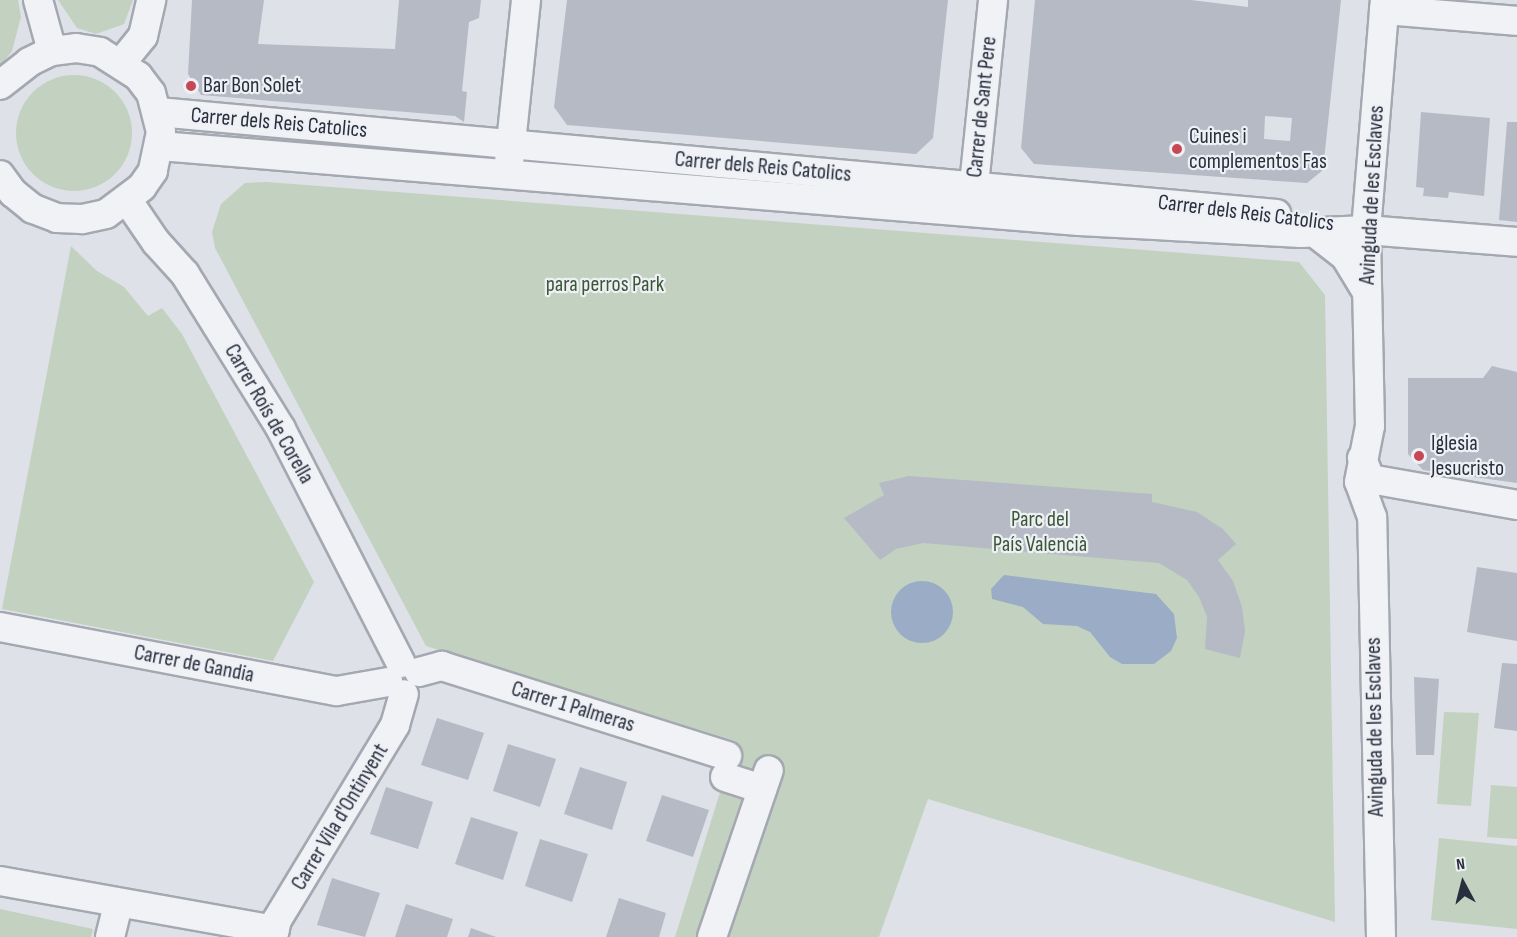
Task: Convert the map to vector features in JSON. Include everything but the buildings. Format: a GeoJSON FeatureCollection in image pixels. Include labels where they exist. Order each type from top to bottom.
{"type":"FeatureCollection","features":[{"type":"Feature","properties":{"kind":"street"},"geometry":{"type":"LineString","coordinates":[[38,0],[52,51]]}},
{"type":"Feature","properties":{"kind":"street"},"geometry":{"type":"LineString","coordinates":[[122,62],[143,36],[151,0]]}},
{"type":"Feature","properties":{"kind":"street"},"geometry":{"type":"LineString","coordinates":[[509,173],[510,144],[526,0]]}},
{"type":"Feature","properties":{"kind":"street","name":"Carrer de Sant Pere"},"geometry":{"type":"LineString","coordinates":[[973,200],[993,0]]}},
{"type":"Feature","properties":{"kind":"street"},"geometry":{"type":"LineString","coordinates":[[1385,5],[1517,21]]}},
{"type":"Feature","properties":{"kind":"street","name":"Avinguda de les Esclaves"},"geometry":{"type":"LineString","coordinates":[[1372,517],[1386,482],[1370,426],[1366,230],[1385,5]]}},
{"type":"Feature","properties":{"kind":"street"},"geometry":{"type":"LineString","coordinates":[[0,175],[13,194],[33,209],[57,218],[82,219],[106,214],[128,201],[153,171],[160,146],[158,112],[151,93],[122,62],[100,52],[76,48],[52,51],[29,62],[3,86]]}},
{"type":"Feature","properties":{"kind":"street","name":"Carrer dels Reis Catolics"},"geometry":{"type":"LineString","coordinates":[[158,112],[510,144],[1197,228],[1314,232],[1366,230],[1517,242]]}},
{"type":"Feature","properties":{"kind":"street","name":"Carrer dels Reis Catolics"},"geometry":{"type":"LineString","coordinates":[[160,146],[509,173],[1311,217],[1366,230]]}},
{"type":"Feature","properties":{"kind":"street","name":"Carrer Roís de Corella"},"geometry":{"type":"LineString","coordinates":[[128,201],[185,274],[281,429],[401,670]]}},
{"type":"Feature","properties":{"kind":"street","name":"Carrer dels Reis Catolics"},"geometry":{"type":"LineString","coordinates":[[1314,232],[1345,256],[1367,292]]}},
{"type":"Feature","properties":{"kind":"street","name":"Avinguda de les Esclaves"},"geometry":{"type":"LineString","coordinates":[[1370,426],[1359,482],[1372,517],[1381,937]]}},
{"type":"Feature","properties":{"kind":"street"},"geometry":{"type":"LineString","coordinates":[[1362,458],[1370,479],[1517,505]]}},
{"type":"Feature","properties":{"kind":"street","name":"Carrer de Gandia"},"geometry":{"type":"LineString","coordinates":[[0,627],[337,691],[401,670]]}},
{"type":"Feature","properties":{"kind":"street","name":"Carrer 1 Palmeras"},"geometry":{"type":"LineString","coordinates":[[401,670],[442,666],[765,779],[712,937]]}},
{"type":"Feature","properties":{"kind":"street","name":"Carrer Vila d'Ontinyent"},"geometry":{"type":"LineString","coordinates":[[274,934],[277,921],[395,725],[401,670]]}},
{"type":"Feature","properties":{"kind":"street"},"geometry":{"type":"LineString","coordinates":[[0,881],[274,934]]}},
{"type":"Feature","properties":{"kind":"street"},"geometry":{"type":"LineString","coordinates":[[110,937],[117,904]]}},
{"type":"Feature","properties":{"kind":"green space"},"geometry":{"type":"Polygon","coordinates":[[[0,0],[18,0],[21,17],[12,51],[0,67],[0,0]]]}},
{"type":"Feature","properties":{"kind":"green space"},"geometry":{"type":"Polygon","coordinates":[[[58,0],[133,0],[124,24],[96,34],[77,28],[58,0]]]}},
{"type":"Feature","properties":{"kind":"green space"},"geometry":{"type":"Polygon","coordinates":[[[74,75],[96,80],[115,92],[127,111],[132,133],[127,155],[115,174],[96,186],[74,191],[52,186],[33,174],[21,155],[16,133],[21,111],[33,92],[52,80],[74,75]]]}},
{"type":"Feature","properties":{"kind":"green space","name":"Parc del País Valencià"},"geometry":{"type":"Polygon","coordinates":[[[267,182],[1299,262],[1325,295],[1335,922],[928,799],[879,937],[675,937],[736,741],[426,646],[215,248],[212,232],[221,204],[245,183],[267,182]]]}},
{"type":"Feature","properties":{"kind":"green space"},"geometry":{"type":"Polygon","coordinates":[[[71,246],[97,271],[124,287],[148,316],[162,308],[182,334],[314,582],[273,661],[2,609],[71,246]]]}},
{"type":"Feature","properties":{"kind":"green space"},"geometry":{"type":"Polygon","coordinates":[[[1444,712],[1479,713],[1471,806],[1437,804],[1444,712]]]}},
{"type":"Feature","properties":{"kind":"green space"},"geometry":{"type":"Polygon","coordinates":[[[1491,785],[1517,787],[1517,839],[1487,837],[1491,785]]]}},
{"type":"Feature","properties":{"kind":"green space"},"geometry":{"type":"Polygon","coordinates":[[[1439,838],[1517,846],[1517,929],[1431,920],[1439,838]]]}},
{"type":"Feature","properties":{"kind":"green space"},"geometry":{"type":"Polygon","coordinates":[[[0,909],[93,929],[91,937],[0,937],[0,909]]]}},
{"type":"Feature","properties":{"kind":"water"},"geometry":{"type":"Polygon","coordinates":[[[1004,575],[1156,594],[1174,614],[1177,638],[1171,651],[1154,664],[1122,664],[1110,657],[1090,632],[1077,626],[1043,624],[1023,607],[992,599],[991,589],[1004,575]]]}},
{"type":"Feature","properties":{"kind":"water"},"geometry":{"type":"Polygon","coordinates":[[[922,581],[944,590],[953,612],[944,634],[922,643],[900,634],[891,612],[900,590],[922,581]]]}},
{"type":"Feature","properties":{"kind":"place","name":"Bar Bon Solet"},"geometry":{"type":"Point","coordinates":[191,86]}},
{"type":"Feature","properties":{"kind":"place","name":"Cuines i complementos Fas"},"geometry":{"type":"Point","coordinates":[1177,149]}},
{"type":"Feature","properties":{"kind":"place","name":"Iglesia Jesucristo"},"geometry":{"type":"Point","coordinates":[1419,456]}},
{"type":"Feature","properties":{"kind":"park label","name":"para perros Park"},"geometry":{"type":"Point","coordinates":[605,285]}}]}
